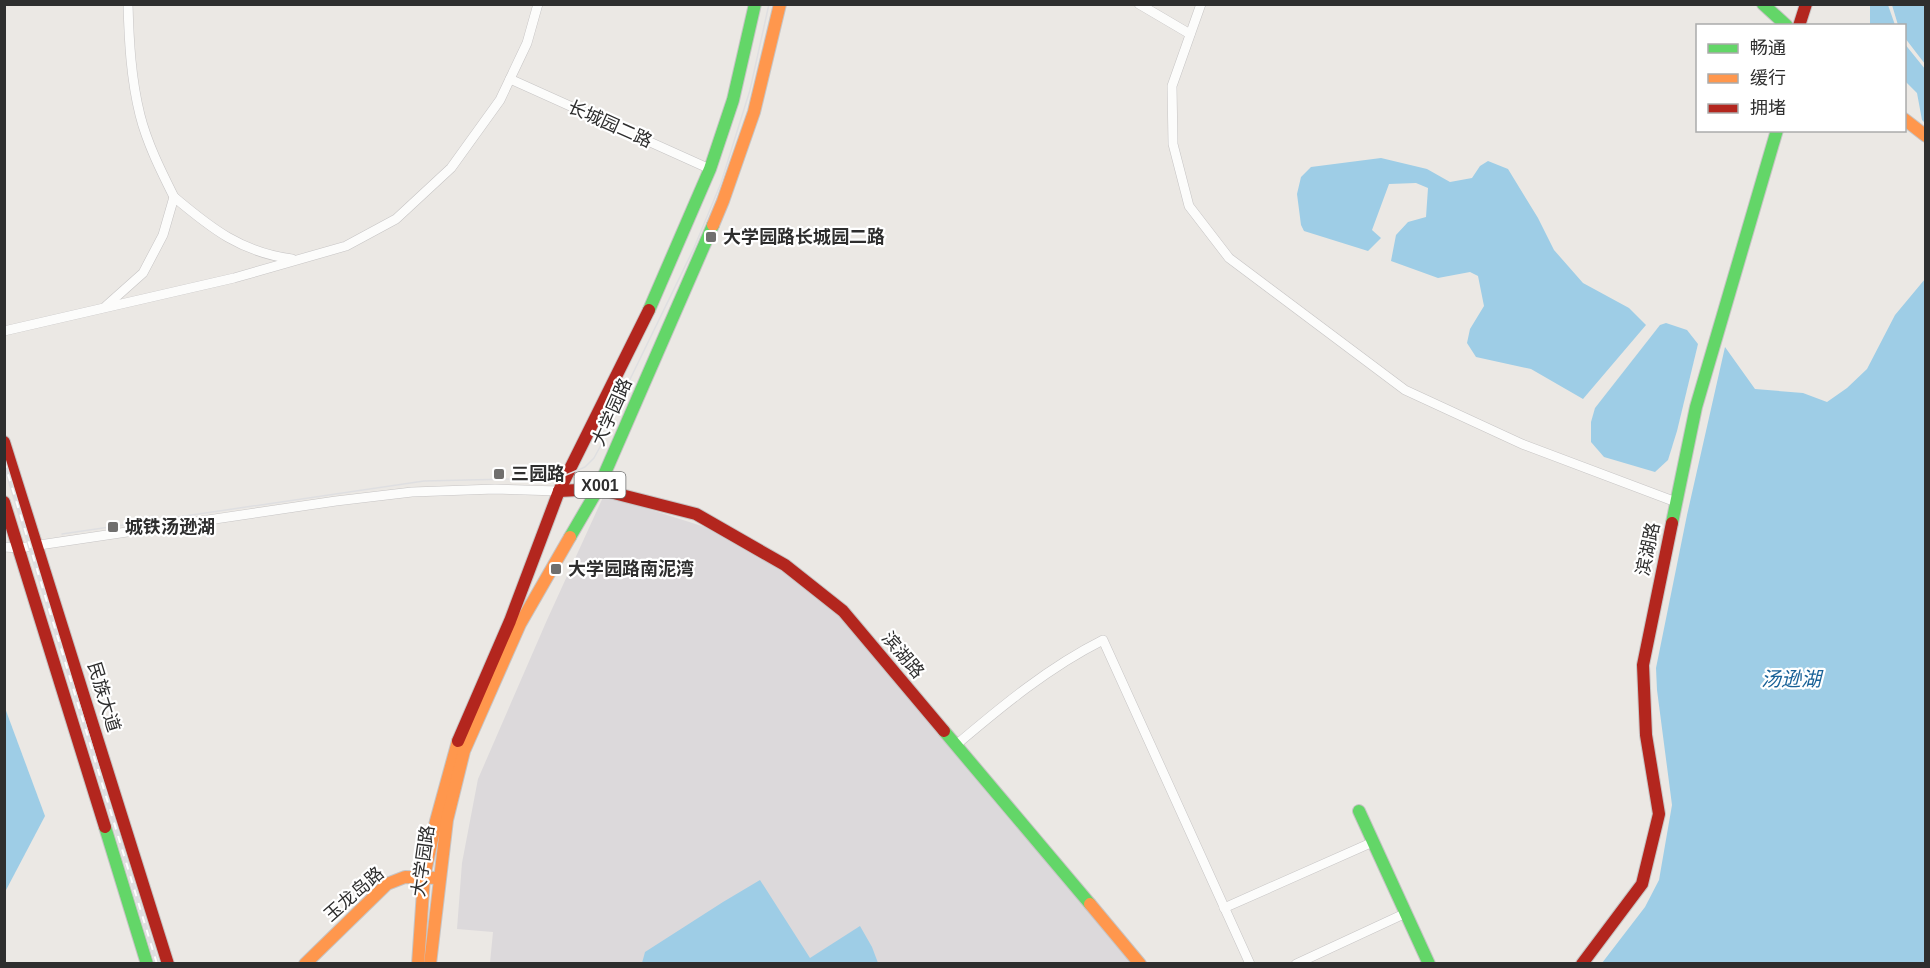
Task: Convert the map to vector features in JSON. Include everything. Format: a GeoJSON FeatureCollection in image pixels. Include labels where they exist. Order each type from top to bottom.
{"type":"FeatureCollection","features":[{"type":"Feature","properties":{"kind":"main road","name":"大学园路"},"geometry":{"type":"LineString","coordinates":[[418,963],[424,877],[455,747],[510,621],[559,491],[655,298],[711,169],[733,100],[755,4]]}},
{"type":"Feature","properties":{"kind":"main road","name":"大学园路"},"geometry":{"type":"LineString","coordinates":[[430,963],[438,878],[447,820],[464,751],[520,624],[598,489],[723,201],[754,112],[780,4]]}},
{"type":"Feature","properties":{"kind":"main road"},"geometry":{"type":"LineString","coordinates":[[1763,4],[1785,24]]}},
{"type":"Feature","properties":{"kind":"main road"},"geometry":{"type":"LineString","coordinates":[[1800,24],[1806,4]]}},
{"type":"Feature","properties":{"kind":"main road"},"geometry":{"type":"LineString","coordinates":[[1809,24],[1814,4]]}},
{"type":"Feature","properties":{"kind":"main road"},"geometry":{"type":"LineString","coordinates":[[1906,121],[1926,136]]}},
{"type":"Feature","properties":{"kind":"main road","name":"滨湖路"},"geometry":{"type":"LineString","coordinates":[[1582,963],[1642,884],[1659,814],[1646,735],[1643,664],[1696,407],[1776,132]]}},
{"type":"Feature","properties":{"kind":"main road","name":"民族大道"},"geometry":{"type":"LineString","coordinates":[[4,442],[168,963]]}},
{"type":"Feature","properties":{"kind":"main road","name":"滨湖路"},"geometry":{"type":"LineString","coordinates":[[559,491],[598,489],[696,514],[785,565],[843,611],[1140,963]]}},
{"type":"Feature","properties":{"kind":"main road","name":"民族大道"},"geometry":{"type":"LineString","coordinates":[[4,502],[147,963]]}},
{"type":"Feature","properties":{"kind":"main road"},"geometry":{"type":"LineString","coordinates":[[1359,811],[1429,963]]}},
{"type":"Feature","properties":{"kind":"main road","name":"玉龙岛路"},"geometry":{"type":"LineString","coordinates":[[305,963],[396,878],[438,878]]}},
{"type":"Feature","properties":{"kind":"street"},"geometry":{"type":"LineString","coordinates":[[128,4],[130,51],[140,116],[162,174],[174,197],[230,239],[266,255],[295,260]]}},
{"type":"Feature","properties":{"kind":"street"},"geometry":{"type":"LineString","coordinates":[[4,331],[234,278],[346,246],[396,219],[451,168],[500,100],[527,43],[538,4]]}},
{"type":"Feature","properties":{"kind":"street"},"geometry":{"type":"LineString","coordinates":[[1139,4],[1190,34]]}},
{"type":"Feature","properties":{"kind":"street"},"geometry":{"type":"LineString","coordinates":[[1201,4],[1172,86],[1173,144],[1189,206],[1228,258],[1405,390],[1522,444],[1676,502]]}},
{"type":"Feature","properties":{"kind":"street","name":"长城园二路"},"geometry":{"type":"LineString","coordinates":[[510,79],[711,169]]}},
{"type":"Feature","properties":{"kind":"street"},"geometry":{"type":"LineString","coordinates":[[104,308],[143,273],[163,235],[174,197]]}},
{"type":"Feature","properties":{"kind":"street"},"geometry":{"type":"LineString","coordinates":[[4,547],[19,548],[336,501],[412,492],[495,489],[559,491]]}},
{"type":"Feature","properties":{"kind":"street"},"geometry":{"type":"LineString","coordinates":[[956,745],[1012,697],[1075,654],[1103,640],[1250,963]]}},
{"type":"Feature","properties":{"kind":"street"},"geometry":{"type":"LineString","coordinates":[[1224,908],[1373,842]]}},
{"type":"Feature","properties":{"kind":"street"},"geometry":{"type":"LineString","coordinates":[[1296,963],[1406,913]]}},
{"type":"Feature","properties":{"kind":"shaded area"},"geometry":{"type":"Polygon","coordinates":[[[604,495],[705,527],[775,565],[849,624],[1138,963],[490,963],[493,932],[457,929],[462,863],[478,779],[604,495]]]}},
{"type":"Feature","properties":{"kind":"water"},"geometry":{"type":"Polygon","coordinates":[[[1870,5],[1888,5],[1895,24],[1870,24],[1870,5]]]}},
{"type":"Feature","properties":{"kind":"water"},"geometry":{"type":"Polygon","coordinates":[[[1892,5],[1925,5],[1925,64],[1906,39],[1906,24],[1898,24],[1892,5]]]}},
{"type":"Feature","properties":{"kind":"water"},"geometry":{"type":"Polygon","coordinates":[[[1906,45],[1925,69],[1925,123],[1922,120],[1917,93],[1906,82],[1906,45]]]}},
{"type":"Feature","properties":{"kind":"water"},"geometry":{"type":"Polygon","coordinates":[[[1381,158],[1427,169],[1450,182],[1472,178],[1480,166],[1488,161],[1508,169],[1538,218],[1554,250],[1583,283],[1629,308],[1646,325],[1583,399],[1531,369],[1476,357],[1467,343],[1470,329],[1484,306],[1478,276],[1470,272],[1438,278],[1391,261],[1396,235],[1408,222],[1426,217],[1428,188],[1416,183],[1389,184],[1372,230],[1381,238],[1368,251],[1304,231],[1301,225],[1297,194],[1301,177],[1311,167],[1381,158]]]}},
{"type":"Feature","properties":{"kind":"water","name":"汤逊湖"},"geometry":{"type":"Polygon","coordinates":[[[1925,279],[1925,963],[1602,963],[1645,907],[1659,880],[1672,805],[1656,668],[1687,515],[1725,347],[1755,389],[1803,393],[1827,402],[1847,388],[1867,369],[1895,315],[1925,279]]]}},
{"type":"Feature","properties":{"kind":"water"},"geometry":{"type":"Polygon","coordinates":[[[1666,323],[1687,330],[1698,344],[1668,460],[1655,472],[1604,457],[1591,442],[1591,422],[1595,408],[1660,325],[1666,323]]]}},
{"type":"Feature","properties":{"kind":"water"},"geometry":{"type":"Polygon","coordinates":[[[5,708],[45,816],[4,892],[5,708]]]}},
{"type":"Feature","properties":{"kind":"water"},"geometry":{"type":"Polygon","coordinates":[[[760,880],[810,958],[860,926],[878,963],[642,963],[645,952],[760,880]]]}},
{"type":"Feature","properties":{"kind":"tram line"},"geometry":{"type":"LineString","coordinates":[[62,534],[424,481],[559,478],[585,467],[594,458],[601,445],[616,408],[694,248],[721,183],[750,90],[769,4]]}},
{"type":"Feature","properties":{"kind":"railway"},"geometry":{"type":"LineString","coordinates":[[4,461],[157,964]]}},
{"type":"Feature","properties":{"kind":"traffic: fast"},"geometry":{"type":"LineString","coordinates":[[649,310],[710,169],[733,100],[755,4]]}},
{"type":"Feature","properties":{"kind":"traffic: fast"},"geometry":{"type":"LineString","coordinates":[[1763,4],[1785,24]]}},
{"type":"Feature","properties":{"kind":"traffic: fast"},"geometry":{"type":"LineString","coordinates":[[1672,523],[1696,407],[1776,132]]}},
{"type":"Feature","properties":{"kind":"traffic: fast"},"geometry":{"type":"LineString","coordinates":[[570,537],[598,489],[713,225]]}},
{"type":"Feature","properties":{"kind":"traffic: fast"},"geometry":{"type":"LineString","coordinates":[[944,731],[1090,904]]}},
{"type":"Feature","properties":{"kind":"traffic: fast"},"geometry":{"type":"LineString","coordinates":[[1359,811],[1429,964]]}},
{"type":"Feature","properties":{"kind":"traffic: fast"},"geometry":{"type":"LineString","coordinates":[[105,827],[147,964]]}},
{"type":"Feature","properties":{"kind":"traffic: slow"},"geometry":{"type":"LineString","coordinates":[[713,225],[754,112],[780,4]]}},
{"type":"Feature","properties":{"kind":"traffic: slow"},"geometry":{"type":"LineString","coordinates":[[1906,121],[1926,136]]}},
{"type":"Feature","properties":{"kind":"traffic: slow"},"geometry":{"type":"LineString","coordinates":[[430,964],[447,820],[464,751],[520,624],[570,537]]}},
{"type":"Feature","properties":{"kind":"traffic: slow"},"geometry":{"type":"LineString","coordinates":[[418,964],[424,877],[436,821],[458,741]]}},
{"type":"Feature","properties":{"kind":"traffic: slow"},"geometry":{"type":"LineString","coordinates":[[305,964],[387,884],[405,877],[438,878]]}},
{"type":"Feature","properties":{"kind":"traffic: slow"},"geometry":{"type":"LineString","coordinates":[[1090,904],[1140,964]]}},
{"type":"Feature","properties":{"kind":"traffic: jam"},"geometry":{"type":"LineString","coordinates":[[1800,24],[1806,4]]}},
{"type":"Feature","properties":{"kind":"traffic: jam"},"geometry":{"type":"LineString","coordinates":[[458,741],[510,621],[559,491],[649,310]]}},
{"type":"Feature","properties":{"kind":"traffic: jam"},"geometry":{"type":"LineString","coordinates":[[4,442],[168,964]]}},
{"type":"Feature","properties":{"kind":"traffic: jam"},"geometry":{"type":"LineString","coordinates":[[559,491],[598,489],[696,514],[785,565],[843,611],[944,731]]}},
{"type":"Feature","properties":{"kind":"traffic: jam"},"geometry":{"type":"LineString","coordinates":[[4,502],[105,827]]}},
{"type":"Feature","properties":{"kind":"traffic: jam"},"geometry":{"type":"LineString","coordinates":[[1582,964],[1642,884],[1659,814],[1646,735],[1643,665],[1672,523]]}},
{"type":"Feature","properties":{"kind":"place","name":"大学园路长城园二路"},"geometry":{"type":"Point","coordinates":[711,237]}},
{"type":"Feature","properties":{"kind":"place","name":"三园路"},"geometry":{"type":"Point","coordinates":[499,474]}},
{"type":"Feature","properties":{"kind":"place","name":"城铁汤逊湖"},"geometry":{"type":"Point","coordinates":[113,527]}},
{"type":"Feature","properties":{"kind":"place","name":"大学园路南泥湾"},"geometry":{"type":"Point","coordinates":[556,569]}}]}
